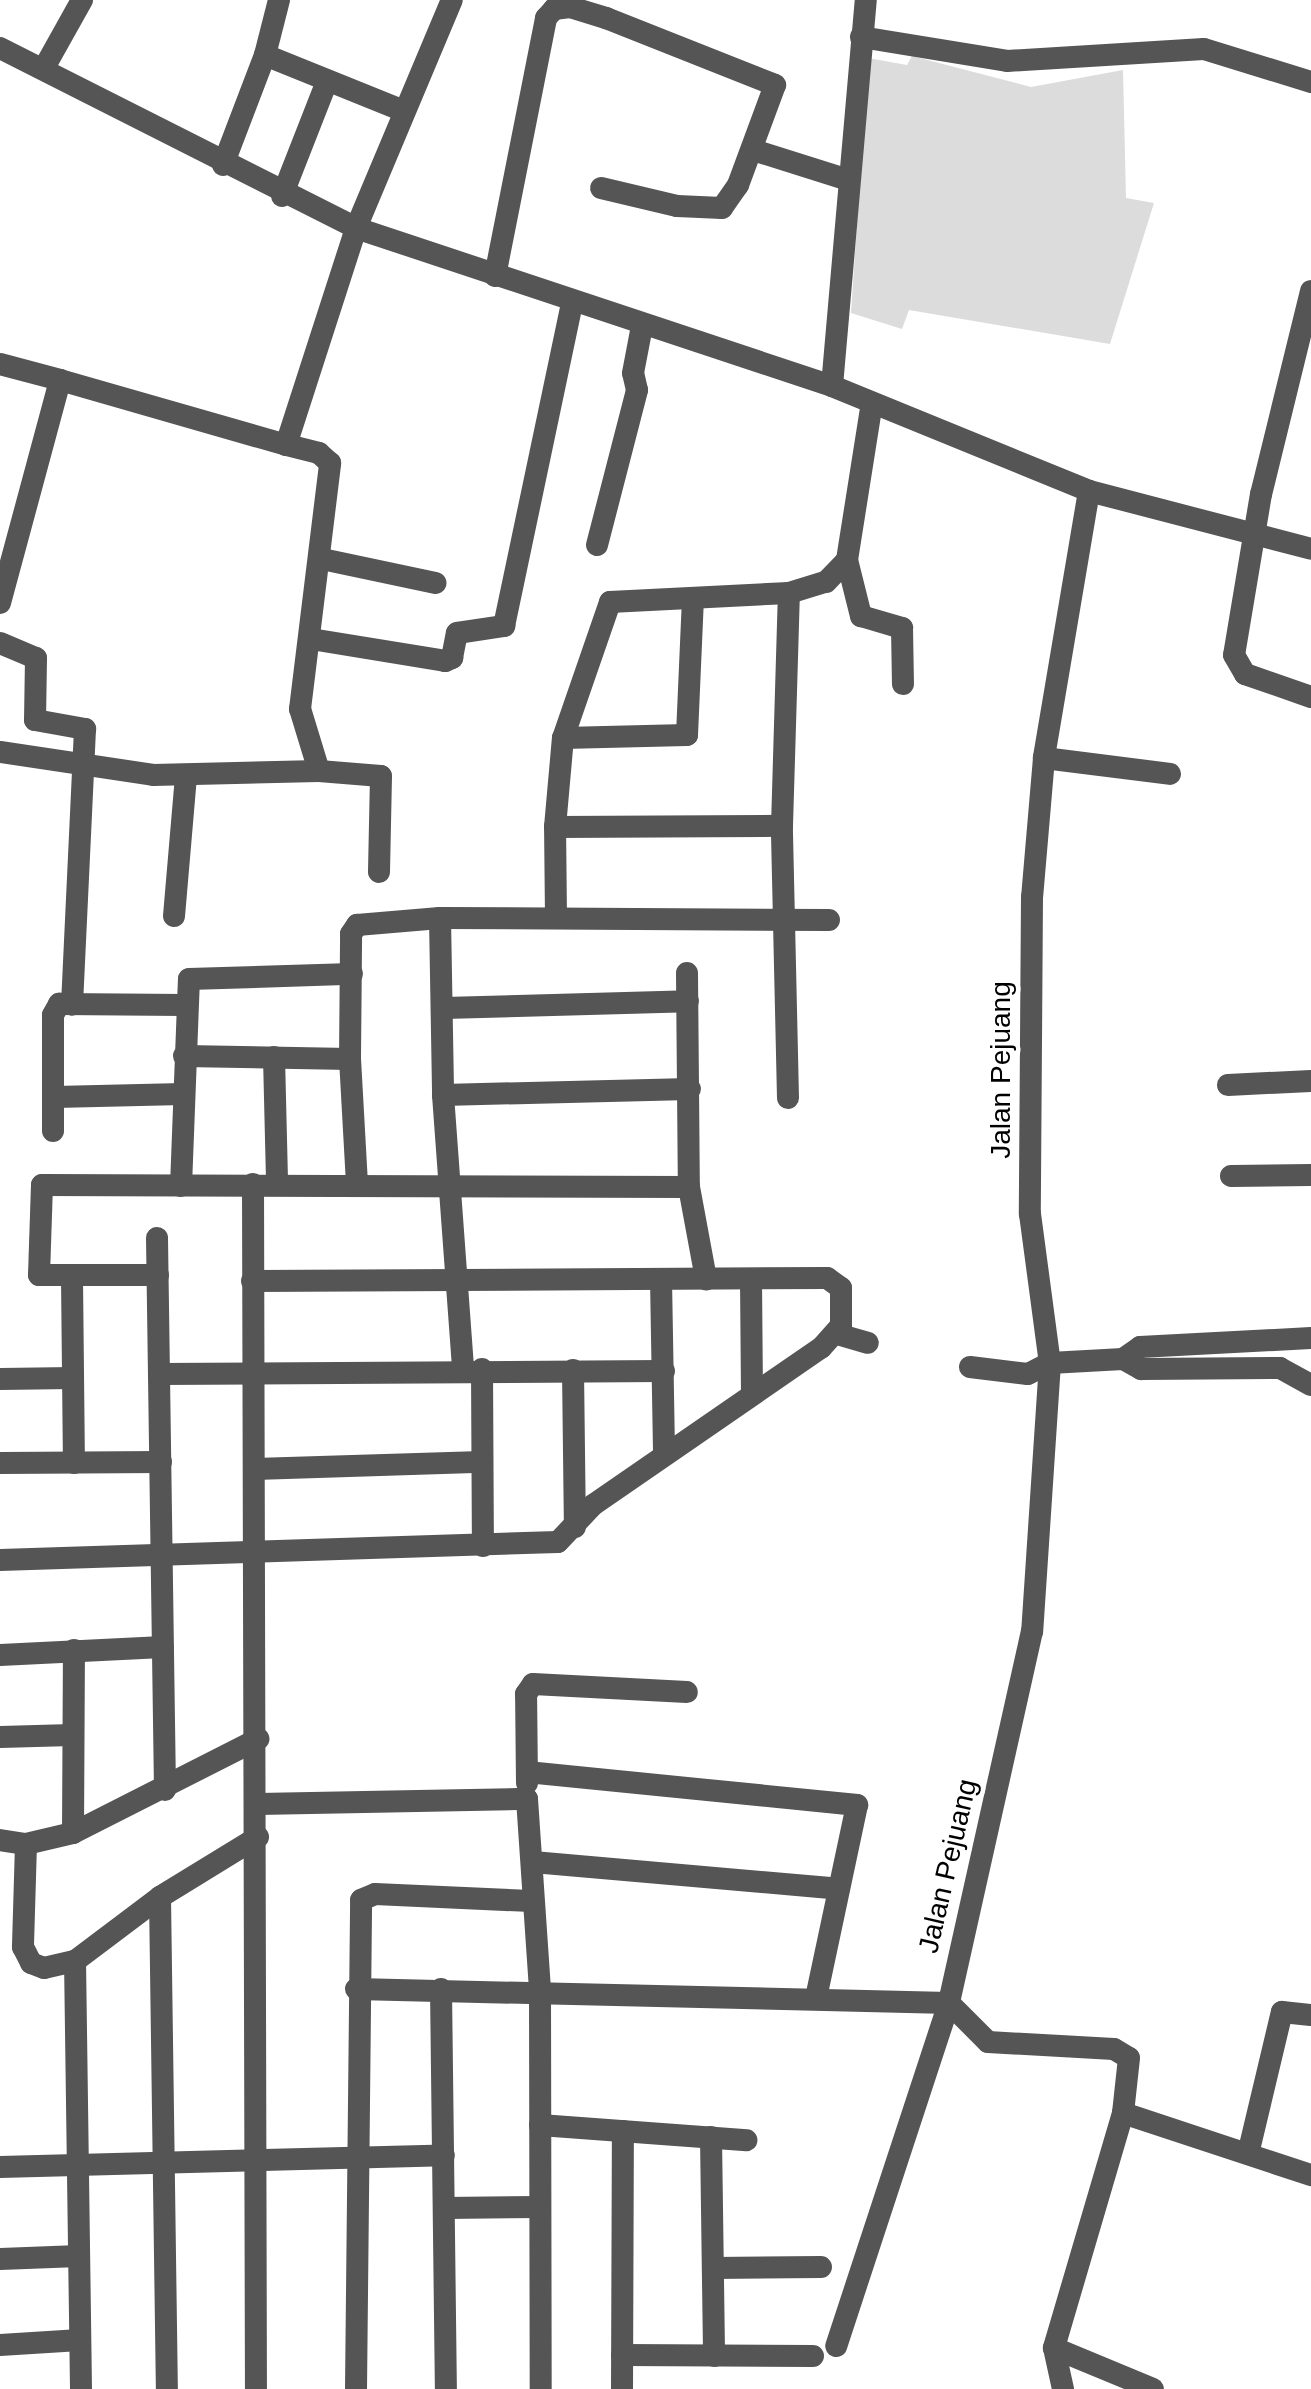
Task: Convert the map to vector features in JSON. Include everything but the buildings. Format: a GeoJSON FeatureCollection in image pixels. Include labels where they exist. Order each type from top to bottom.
{"type":"FeatureCollection","features":[{"type":"Feature","properties":{"kind":"street"},"geometry":{"type":"LineString","coordinates":[[44,68],[82,0]]}},
{"type":"Feature","properties":{"kind":"street"},"geometry":{"type":"LineString","coordinates":[[223,166],[266,56],[280,0]]}},
{"type":"Feature","properties":{"kind":"street"},"geometry":{"type":"LineString","coordinates":[[286,444],[356,228],[401,110],[452,0]]}},
{"type":"Feature","properties":{"kind":"street"},"geometry":{"type":"LineString","coordinates":[[832,386],[866,0]]}},
{"type":"Feature","properties":{"kind":"street"},"geometry":{"type":"LineString","coordinates":[[495,276],[546,18],[554,9],[570,6],[606,18],[775,86],[753,150],[730,200],[713,212],[601,188]]}},
{"type":"Feature","properties":{"kind":"street"},"geometry":{"type":"LineString","coordinates":[[861,37],[1007,61],[1204,49],[1311,82]]}},
{"type":"Feature","properties":{"kind":"street"},"geometry":{"type":"LineString","coordinates":[[0,48],[282,196],[356,228],[572,303],[832,386],[1088,492],[1311,549]]}},
{"type":"Feature","properties":{"kind":"street"},"geometry":{"type":"LineString","coordinates":[[266,56],[401,110]]}},
{"type":"Feature","properties":{"kind":"street"},"geometry":{"type":"LineString","coordinates":[[282,196],[327,81]]}},
{"type":"Feature","properties":{"kind":"street"},"geometry":{"type":"LineString","coordinates":[[753,150],[848,180]]}},
{"type":"Feature","properties":{"kind":"street"},"geometry":{"type":"LineString","coordinates":[[1311,292],[1235,660],[1245,674],[1311,696]]}},
{"type":"Feature","properties":{"kind":"street"},"geometry":{"type":"LineString","coordinates":[[311,639],[445,661],[452,658],[458,632],[504,626],[572,303]]}},
{"type":"Feature","properties":{"kind":"street"},"geometry":{"type":"LineString","coordinates":[[597,545],[637,390],[633,373],[642,326]]}},
{"type":"Feature","properties":{"kind":"street"},"geometry":{"type":"LineString","coordinates":[[0,364],[286,444],[330,463],[322,559],[300,714],[320,771]]}},
{"type":"Feature","properties":{"kind":"street"},"geometry":{"type":"LineString","coordinates":[[0,603],[60,380]]}},
{"type":"Feature","properties":{"kind":"street"},"geometry":{"type":"LineString","coordinates":[[872,403],[847,560],[858,613],[902,628],[903,684]]}},
{"type":"Feature","properties":{"kind":"street","name":"Jalan Pejuang"},"geometry":{"type":"LineString","coordinates":[[836,2346],[948,2002],[1032,1631],[1050,1363],[1030,1214],[1032,897],[1044,758],[1088,492]]}},
{"type":"Feature","properties":{"kind":"street"},"geometry":{"type":"LineString","coordinates":[[322,559],[436,582]]}},
{"type":"Feature","properties":{"kind":"street"},"geometry":{"type":"LineString","coordinates":[[556,918],[555,827],[563,738],[610,602],[788,593],[826,582],[847,560]]}},
{"type":"Feature","properties":{"kind":"street"},"geometry":{"type":"LineString","coordinates":[[788,593],[782,826],[788,1098]]}},
{"type":"Feature","properties":{"kind":"street"},"geometry":{"type":"LineString","coordinates":[[563,738],[686,735],[693,600]]}},
{"type":"Feature","properties":{"kind":"street"},"geometry":{"type":"LineString","coordinates":[[0,643],[36,658],[36,720],[85,730],[72,1005]]}},
{"type":"Feature","properties":{"kind":"street"},"geometry":{"type":"LineString","coordinates":[[0,752],[84,767],[186,776],[320,771],[380,776],[380,872]]}},
{"type":"Feature","properties":{"kind":"street"},"geometry":{"type":"LineString","coordinates":[[1044,758],[1170,774]]}},
{"type":"Feature","properties":{"kind":"street"},"geometry":{"type":"LineString","coordinates":[[174,916],[186,776]]}},
{"type":"Feature","properties":{"kind":"street"},"geometry":{"type":"LineString","coordinates":[[555,827],[782,826]]}},
{"type":"Feature","properties":{"kind":"street"},"geometry":{"type":"LineString","coordinates":[[356,1184],[350,1058],[357,925],[440,918],[829,920]]}},
{"type":"Feature","properties":{"kind":"street"},"geometry":{"type":"LineString","coordinates":[[440,918],[444,1094],[450,1183],[482,1462],[482,1546]]}},
{"type":"Feature","properties":{"kind":"street"},"geometry":{"type":"LineString","coordinates":[[688,972],[690,1187],[706,1278]]}},
{"type":"Feature","properties":{"kind":"street"},"geometry":{"type":"LineString","coordinates":[[181,1186],[184,1005],[193,974],[352,974]]}},
{"type":"Feature","properties":{"kind":"street"},"geometry":{"type":"LineString","coordinates":[[444,1008],[688,1001]]}},
{"type":"Feature","properties":{"kind":"street"},"geometry":{"type":"LineString","coordinates":[[53,1131],[53,1014],[59,1004],[184,1005]]}},
{"type":"Feature","properties":{"kind":"street"},"geometry":{"type":"LineString","coordinates":[[184,1056],[350,1058]]}},
{"type":"Feature","properties":{"kind":"street"},"geometry":{"type":"LineString","coordinates":[[256,2389],[258,1552],[252,1282],[265,1184],[274,1057]]}},
{"type":"Feature","properties":{"kind":"street"},"geometry":{"type":"LineString","coordinates":[[1228,1086],[1311,1081]]}},
{"type":"Feature","properties":{"kind":"street"},"geometry":{"type":"LineString","coordinates":[[444,1094],[690,1089]]}},
{"type":"Feature","properties":{"kind":"street"},"geometry":{"type":"LineString","coordinates":[[54,1097],[183,1094]]}},
{"type":"Feature","properties":{"kind":"street"},"geometry":{"type":"LineString","coordinates":[[1231,1176],[1311,1175]]}},
{"type":"Feature","properties":{"kind":"street"},"geometry":{"type":"LineString","coordinates":[[158,1276],[46,1278],[36,1270],[42,1184],[690,1187]]}},
{"type":"Feature","properties":{"kind":"street"},"geometry":{"type":"LineString","coordinates":[[157,1238],[165,1790]]}},
{"type":"Feature","properties":{"kind":"street"},"geometry":{"type":"LineString","coordinates":[[72,1278],[74,1463]]}},
{"type":"Feature","properties":{"kind":"street"},"geometry":{"type":"LineString","coordinates":[[662,1279],[664,1452]]}},
{"type":"Feature","properties":{"kind":"street"},"geometry":{"type":"LineString","coordinates":[[751,1280],[752,1391]]}},
{"type":"Feature","properties":{"kind":"street"},"geometry":{"type":"LineString","coordinates":[[0,1560],[549,1544],[664,1452],[837,1334],[842,1304],[835,1280],[252,1282]]}},
{"type":"Feature","properties":{"kind":"street"},"geometry":{"type":"LineString","coordinates":[[837,1334],[868,1343]]}},
{"type":"Feature","properties":{"kind":"street"},"geometry":{"type":"LineString","coordinates":[[970,1367],[1028,1374],[1050,1363],[1123,1359],[1140,1347],[1311,1338]]}},
{"type":"Feature","properties":{"kind":"street"},"geometry":{"type":"LineString","coordinates":[[1278,1341],[1280,1368]]}},
{"type":"Feature","properties":{"kind":"street"},"geometry":{"type":"LineString","coordinates":[[1123,1359],[1141,1369],[1280,1368],[1311,1384]]}},
{"type":"Feature","properties":{"kind":"street"},"geometry":{"type":"LineString","coordinates":[[159,1374],[473,1368],[664,1371]]}},
{"type":"Feature","properties":{"kind":"street"},"geometry":{"type":"LineString","coordinates":[[573,1370],[575,1527]]}},
{"type":"Feature","properties":{"kind":"street"},"geometry":{"type":"LineString","coordinates":[[0,1379],[73,1378]]}},
{"type":"Feature","properties":{"kind":"street"},"geometry":{"type":"LineString","coordinates":[[0,1463],[161,1462]]}},
{"type":"Feature","properties":{"kind":"street"},"geometry":{"type":"LineString","coordinates":[[256,1469],[482,1462]]}},
{"type":"Feature","properties":{"kind":"street"},"geometry":{"type":"LineString","coordinates":[[0,1655],[163,1647]]}},
{"type":"Feature","properties":{"kind":"street"},"geometry":{"type":"LineString","coordinates":[[73,1832],[74,1650]]}},
{"type":"Feature","properties":{"kind":"street"},"geometry":{"type":"LineString","coordinates":[[541,2389],[540,1989],[527,1800],[526,1694],[533,1684],[687,1692]]}},
{"type":"Feature","properties":{"kind":"street"},"geometry":{"type":"LineString","coordinates":[[0,1737],[72,1735]]}},
{"type":"Feature","properties":{"kind":"street"},"geometry":{"type":"LineString","coordinates":[[0,1840],[26,1844],[73,1832],[165,1790],[227,1750],[258,1739]]}},
{"type":"Feature","properties":{"kind":"street"},"geometry":{"type":"LineString","coordinates":[[527,1772],[857,1804],[816,1998]]}},
{"type":"Feature","properties":{"kind":"street"},"geometry":{"type":"LineString","coordinates":[[258,1804],[527,1800]]}},
{"type":"Feature","properties":{"kind":"street"},"geometry":{"type":"LineString","coordinates":[[26,1844],[23,1947],[31,1963],[44,1968],[75,1962],[160,1896],[258,1837]]}},
{"type":"Feature","properties":{"kind":"street"},"geometry":{"type":"LineString","coordinates":[[533,1862],[839,1889]]}},
{"type":"Feature","properties":{"kind":"street"},"geometry":{"type":"LineString","coordinates":[[160,1896],[167,2389]]}},
{"type":"Feature","properties":{"kind":"street"},"geometry":{"type":"LineString","coordinates":[[356,2389],[356,1912],[367,1896],[532,1901]]}},
{"type":"Feature","properties":{"kind":"street"},"geometry":{"type":"LineString","coordinates":[[75,1962],[81,2389]]}},
{"type":"Feature","properties":{"kind":"street"},"geometry":{"type":"LineString","coordinates":[[356,1989],[540,1989],[948,2002],[988,2042],[1123,2052],[1129,2061],[1122,2113],[1054,2348],[1063,2389]]}},
{"type":"Feature","properties":{"kind":"street"},"geometry":{"type":"LineString","coordinates":[[442,1989],[446,2389]]}},
{"type":"Feature","properties":{"kind":"street"},"geometry":{"type":"LineString","coordinates":[[1248,2150],[1282,2012],[1311,2015]]}},
{"type":"Feature","properties":{"kind":"street"},"geometry":{"type":"LineString","coordinates":[[1122,2113],[1248,2150],[1311,2174]]}},
{"type":"Feature","properties":{"kind":"street"},"geometry":{"type":"LineString","coordinates":[[540,2125],[746,2140]]}},
{"type":"Feature","properties":{"kind":"street"},"geometry":{"type":"LineString","coordinates":[[622,2131],[622,2389]]}},
{"type":"Feature","properties":{"kind":"street"},"geometry":{"type":"LineString","coordinates":[[711,2137],[714,2356]]}},
{"type":"Feature","properties":{"kind":"street"},"geometry":{"type":"LineString","coordinates":[[0,2167],[444,2155]]}},
{"type":"Feature","properties":{"kind":"street"},"geometry":{"type":"LineString","coordinates":[[445,2208],[540,2206]]}},
{"type":"Feature","properties":{"kind":"street"},"geometry":{"type":"LineString","coordinates":[[0,2259],[79,2256]]}},
{"type":"Feature","properties":{"kind":"street"},"geometry":{"type":"LineString","coordinates":[[713,2268],[821,2266]]}},
{"type":"Feature","properties":{"kind":"street"},"geometry":{"type":"LineString","coordinates":[[0,2344],[80,2340]]}},
{"type":"Feature","properties":{"kind":"street"},"geometry":{"type":"LineString","coordinates":[[1054,2348],[1153,2389]]}},
{"type":"Feature","properties":{"kind":"street"},"geometry":{"type":"LineString","coordinates":[[622,2355],[813,2356]]}},
{"type":"Feature","properties":{"kind":"shaded area"},"geometry":{"type":"Polygon","coordinates":[[[912,56],[1031,87],[1123,70],[1126,198],[1154,203],[1110,344],[909,310],[902,329],[851,313],[868,58],[907,65],[912,56]]]}}]}
